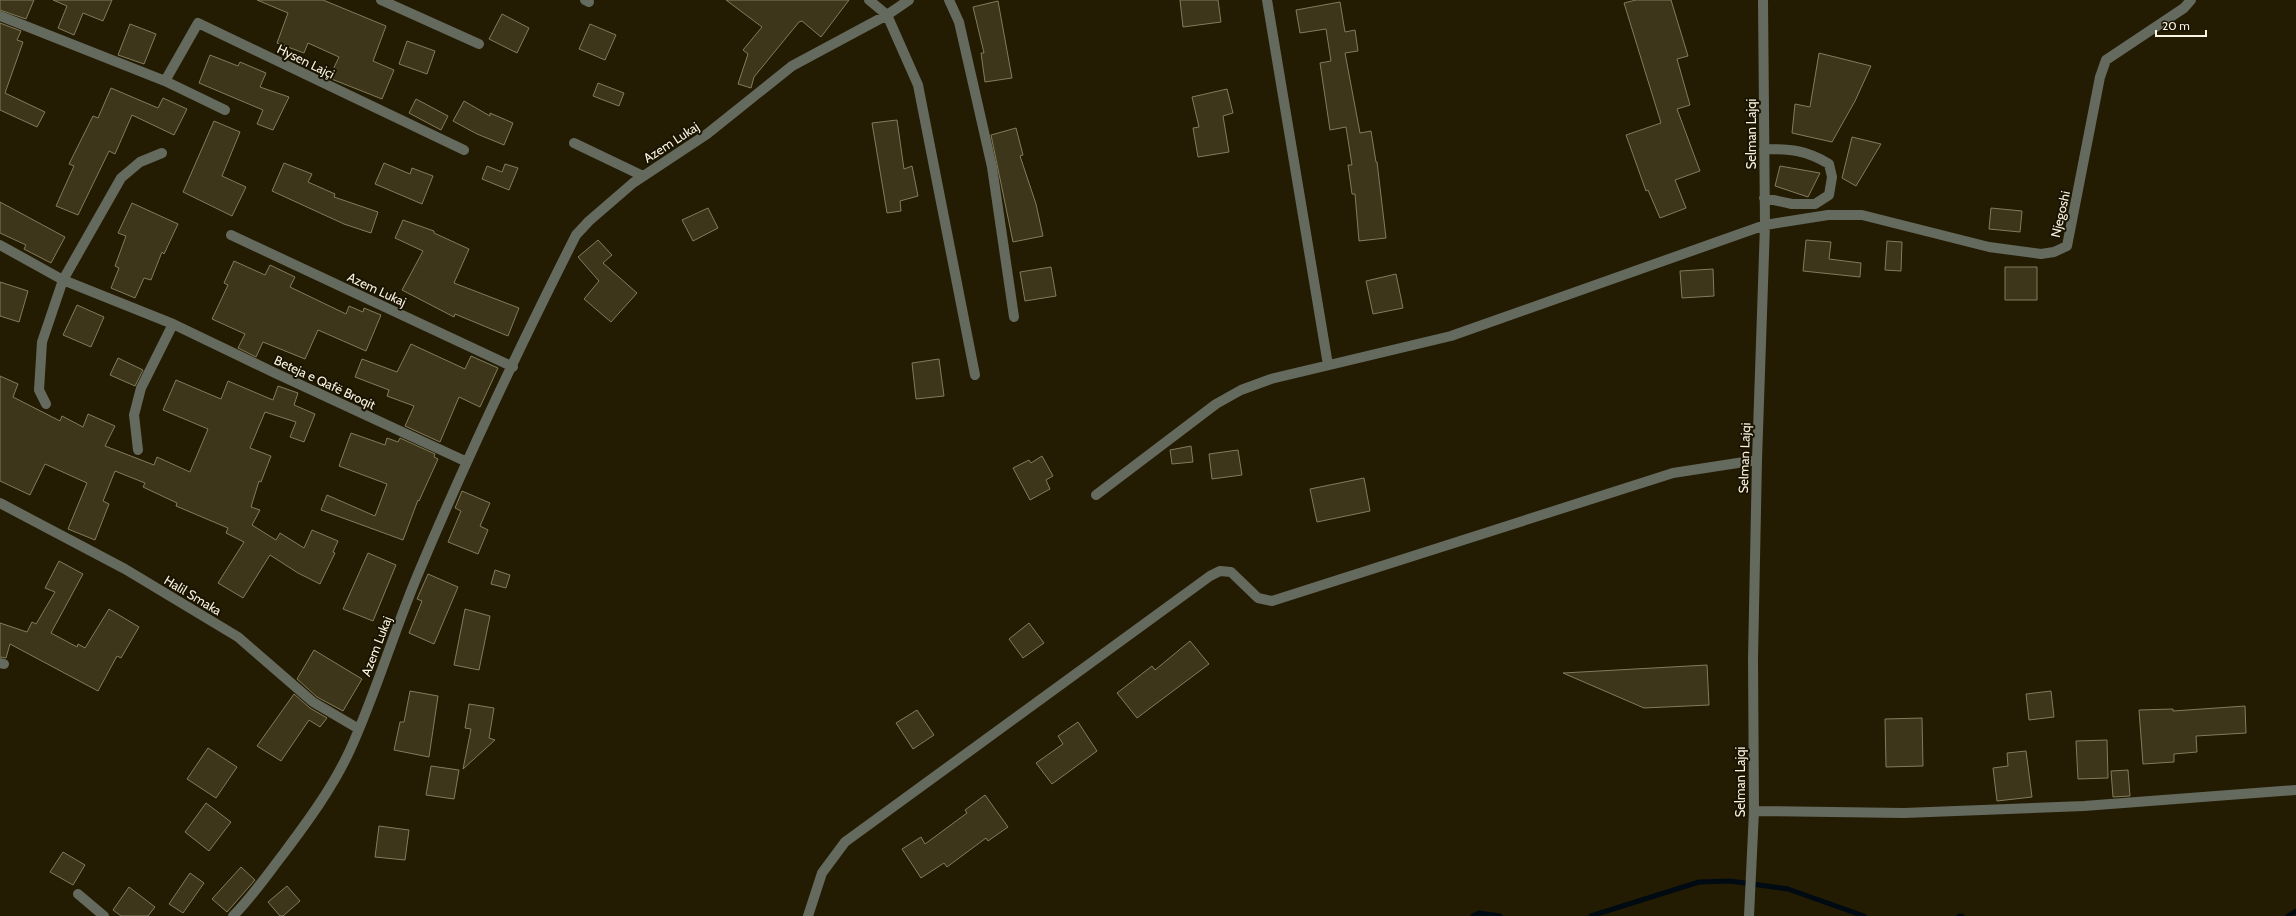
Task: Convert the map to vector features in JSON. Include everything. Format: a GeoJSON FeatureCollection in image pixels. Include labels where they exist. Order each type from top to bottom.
{"type":"FeatureCollection","features":[{"type":"Feature","properties":{"kind":"street"},"geometry":{"type":"LineString","coordinates":[[381,0],[479,44]]}},
{"type":"Feature","properties":{"kind":"street"},"geometry":{"type":"LineString","coordinates":[[869,0],[887,15],[918,85],[975,375]]}},
{"type":"Feature","properties":{"kind":"street","name":"Azem Lukaj"},"geometry":{"type":"LineString","coordinates":[[233,916],[250,899],[331,787],[359,729],[420,568],[467,462],[576,235],[589,221],[643,176],[707,134],[792,66],[887,15],[909,0]]}},
{"type":"Feature","properties":{"kind":"street"},"geometry":{"type":"LineString","coordinates":[[949,0],[959,22],[992,167],[1014,317]]}},
{"type":"Feature","properties":{"kind":"street"},"geometry":{"type":"LineString","coordinates":[[1266,0],[1328,364]]}},
{"type":"Feature","properties":{"kind":"street","name":"Selman Lajqi"},"geometry":{"type":"LineString","coordinates":[[1749,916],[1754,811],[1753,659],[1757,460],[1765,225],[1763,0]]}},
{"type":"Feature","properties":{"kind":"street","name":"Njegoshi"},"geometry":{"type":"LineString","coordinates":[[1765,225],[1828,215],[1862,215],[1989,247],[2041,254],[2054,252],[2067,246],[2100,77],[2106,60],[2184,8],[2191,0]]}},
{"type":"Feature","properties":{"kind":"street"},"geometry":{"type":"LineString","coordinates":[[0,16],[165,81],[225,110]]}},
{"type":"Feature","properties":{"kind":"street","name":"Hysen Lajçi"},"geometry":{"type":"LineString","coordinates":[[165,81],[198,23],[464,150]]}},
{"type":"Feature","properties":{"kind":"street"},"geometry":{"type":"LineString","coordinates":[[574,143],[643,176]]}},
{"type":"Feature","properties":{"kind":"street"},"geometry":{"type":"LineString","coordinates":[[1764,149],[1789,149],[1812,154],[1829,164],[1832,177],[1829,195],[1815,204],[1792,204],[1764,198]]}},
{"type":"Feature","properties":{"kind":"street"},"geometry":{"type":"LineString","coordinates":[[46,404],[39,390],[42,342],[63,280],[121,178],[140,162],[162,153]]}},
{"type":"Feature","properties":{"kind":"street"},"geometry":{"type":"LineString","coordinates":[[1096,495],[1216,404],[1241,390],[1271,378],[1451,336],[1765,225]]}},
{"type":"Feature","properties":{"kind":"street","name":"Azem Lukaj"},"geometry":{"type":"LineString","coordinates":[[231,235],[513,367]]}},
{"type":"Feature","properties":{"kind":"street","name":"Beteja e Qafë Broqit"},"geometry":{"type":"LineString","coordinates":[[0,245],[63,280],[173,324],[275,374],[467,462]]}},
{"type":"Feature","properties":{"kind":"street"},"geometry":{"type":"LineString","coordinates":[[138,450],[134,415],[140,388],[173,324]]}},
{"type":"Feature","properties":{"kind":"street"},"geometry":{"type":"LineString","coordinates":[[808,916],[822,873],[845,842],[1210,576],[1220,571],[1231,572],[1258,598],[1272,601],[1673,473],[1757,460]]}},
{"type":"Feature","properties":{"kind":"street","name":"Halil Smaka"},"geometry":{"type":"LineString","coordinates":[[0,503],[125,569],[238,637],[313,702],[359,729]]}},
{"type":"Feature","properties":{"kind":"street"},"geometry":{"type":"LineString","coordinates":[[1754,811],[1919,812],[2084,806],[2296,790]]}},
{"type":"Feature","properties":{"kind":"street"},"geometry":{"type":"LineString","coordinates":[[78,894],[104,916]]}},
{"type":"Feature","properties":{"kind":"building"},"geometry":{"type":"Polygon","coordinates":[[[0,0],[34,0],[26,19],[0,10],[0,0]]]}},
{"type":"Feature","properties":{"kind":"building"},"geometry":{"type":"Polygon","coordinates":[[[53,0],[112,0],[103,21],[83,13],[74,35],[58,28],[67,6],[53,0]]]}},
{"type":"Feature","properties":{"kind":"building"},"geometry":{"type":"Polygon","coordinates":[[[257,0],[323,0],[386,26],[373,61],[394,70],[382,99],[329,78],[339,57],[308,43],[304,53],[277,43],[288,13],[257,0]]]}},
{"type":"Feature","properties":{"kind":"building"},"geometry":{"type":"Polygon","coordinates":[[[726,0],[849,0],[821,37],[802,21],[799,22],[754,77],[751,88],[738,84],[748,54],[743,50],[762,27],[726,0]]]}},
{"type":"Feature","properties":{"kind":"building"},"geometry":{"type":"Polygon","coordinates":[[[1180,0],[1218,0],[1221,22],[1183,27],[1180,0]]]}},
{"type":"Feature","properties":{"kind":"building"},"geometry":{"type":"Polygon","coordinates":[[[1636,0],[1671,0],[1688,56],[1677,59],[1690,105],[1677,109],[1700,171],[1675,180],[1686,208],[1660,218],[1648,190],[1646,191],[1626,135],[1661,123],[1624,3],[1636,0]]]}},
{"type":"Feature","properties":{"kind":"building"},"geometry":{"type":"Polygon","coordinates":[[[998,1],[1012,78],[985,82],[981,53],[984,53],[973,7],[998,1]]]}},
{"type":"Feature","properties":{"kind":"building"},"geometry":{"type":"Polygon","coordinates":[[[1340,2],[1345,32],[1355,30],[1358,51],[1345,53],[1360,133],[1371,131],[1377,162],[1386,238],[1359,241],[1355,194],[1352,194],[1348,165],[1352,165],[1346,127],[1330,130],[1320,63],[1331,61],[1326,29],[1300,33],[1296,10],[1340,2]]]}},
{"type":"Feature","properties":{"kind":"building"},"geometry":{"type":"Polygon","coordinates":[[[502,14],[529,28],[517,53],[489,39],[502,14]]]}},
{"type":"Feature","properties":{"kind":"building"},"geometry":{"type":"Polygon","coordinates":[[[0,23],[21,31],[17,40],[23,42],[5,93],[45,112],[37,127],[0,110],[0,23]]]}},
{"type":"Feature","properties":{"kind":"building"},"geometry":{"type":"Polygon","coordinates":[[[130,24],[156,34],[144,64],[118,55],[130,24]]]}},
{"type":"Feature","properties":{"kind":"building"},"geometry":{"type":"Polygon","coordinates":[[[590,24],[616,35],[605,60],[579,49],[590,24]]]}},
{"type":"Feature","properties":{"kind":"building"},"geometry":{"type":"Polygon","coordinates":[[[407,41],[435,51],[427,74],[399,64],[407,41]]]}},
{"type":"Feature","properties":{"kind":"building"},"geometry":{"type":"Polygon","coordinates":[[[1819,53],[1871,66],[1855,101],[1832,142],[1792,133],[1795,104],[1810,107],[1819,53]]]}},
{"type":"Feature","properties":{"kind":"building"},"geometry":{"type":"Polygon","coordinates":[[[210,55],[238,66],[240,62],[266,73],[260,87],[289,97],[273,130],[257,124],[263,110],[199,83],[210,55]]]}},
{"type":"Feature","properties":{"kind":"building"},"geometry":{"type":"Polygon","coordinates":[[[598,83],[624,93],[619,106],[593,96],[598,83]]]}},
{"type":"Feature","properties":{"kind":"building"},"geometry":{"type":"Polygon","coordinates":[[[111,88],[158,108],[163,98],[187,109],[174,135],[132,115],[115,154],[109,151],[78,215],[56,206],[74,166],[69,164],[93,116],[98,118],[111,88]]]}},
{"type":"Feature","properties":{"kind":"building"},"geometry":{"type":"Polygon","coordinates":[[[1227,89],[1233,113],[1223,116],[1229,152],[1198,157],[1193,128],[1199,127],[1192,97],[1227,89]]]}},
{"type":"Feature","properties":{"kind":"building"},"geometry":{"type":"Polygon","coordinates":[[[416,99],[448,116],[441,130],[409,113],[416,99]]]}},
{"type":"Feature","properties":{"kind":"building"},"geometry":{"type":"Polygon","coordinates":[[[464,101],[490,116],[490,113],[513,123],[504,145],[477,134],[453,121],[464,101]]]}},
{"type":"Feature","properties":{"kind":"building"},"geometry":{"type":"Polygon","coordinates":[[[897,120],[904,169],[912,166],[918,196],[900,201],[901,211],[887,213],[872,123],[897,120]]]}},
{"type":"Feature","properties":{"kind":"building"},"geometry":{"type":"Polygon","coordinates":[[[214,121],[240,132],[222,176],[246,187],[232,216],[183,192],[214,121]]]}},
{"type":"Feature","properties":{"kind":"building"},"geometry":{"type":"Polygon","coordinates":[[[1016,128],[1023,155],[1020,156],[1036,204],[1043,236],[1013,242],[991,135],[1016,128]]]}},
{"type":"Feature","properties":{"kind":"building"},"geometry":{"type":"Polygon","coordinates":[[[1852,137],[1881,144],[1856,186],[1842,178],[1852,137]]]}},
{"type":"Feature","properties":{"kind":"building"},"geometry":{"type":"Polygon","coordinates":[[[284,163],[312,174],[308,182],[335,194],[334,197],[378,212],[371,233],[344,224],[272,191],[284,163]]]}},
{"type":"Feature","properties":{"kind":"building"},"geometry":{"type":"Polygon","coordinates":[[[384,163],[410,174],[412,168],[433,176],[422,204],[375,184],[384,163]]]}},
{"type":"Feature","properties":{"kind":"building"},"geometry":{"type":"Polygon","coordinates":[[[505,164],[518,168],[509,190],[482,179],[487,166],[502,172],[505,164]]]}},
{"type":"Feature","properties":{"kind":"building"},"geometry":{"type":"Polygon","coordinates":[[[1780,166],[1820,173],[1808,197],[1775,186],[1780,166]]]}},
{"type":"Feature","properties":{"kind":"building"},"geometry":{"type":"Polygon","coordinates":[[[0,202],[65,237],[51,263],[24,249],[26,245],[0,233],[0,202]]]}},
{"type":"Feature","properties":{"kind":"building"},"geometry":{"type":"Polygon","coordinates":[[[132,203],[178,224],[164,254],[162,252],[151,280],[144,278],[135,298],[111,288],[119,268],[115,266],[126,236],[118,233],[132,203]]]}},
{"type":"Feature","properties":{"kind":"building"},"geometry":{"type":"Polygon","coordinates":[[[708,208],[718,228],[693,241],[682,220],[708,208]]]}},
{"type":"Feature","properties":{"kind":"building"},"geometry":{"type":"Polygon","coordinates":[[[1991,208],[2022,211],[2020,232],[1989,229],[1991,208]]]}},
{"type":"Feature","properties":{"kind":"building"},"geometry":{"type":"Polygon","coordinates":[[[403,220],[434,231],[434,233],[469,249],[454,283],[519,308],[508,336],[455,314],[454,317],[402,290],[423,251],[395,238],[403,220]]]}},
{"type":"Feature","properties":{"kind":"building"},"geometry":{"type":"Polygon","coordinates":[[[598,240],[612,255],[603,263],[637,293],[611,322],[584,299],[599,281],[578,257],[598,240]]]}},
{"type":"Feature","properties":{"kind":"building"},"geometry":{"type":"Polygon","coordinates":[[[1806,240],[1831,242],[1829,259],[1861,263],[1860,277],[1803,271],[1806,240]]]}},
{"type":"Feature","properties":{"kind":"building"},"geometry":{"type":"Polygon","coordinates":[[[1887,241],[1902,242],[1901,271],[1885,270],[1887,241]]]}},
{"type":"Feature","properties":{"kind":"building"},"geometry":{"type":"Polygon","coordinates":[[[234,261],[265,275],[270,265],[295,277],[290,287],[346,314],[349,306],[363,312],[364,308],[381,315],[366,351],[318,330],[305,359],[263,342],[256,357],[238,348],[245,334],[212,319],[228,285],[224,283],[234,261]]]}},
{"type":"Feature","properties":{"kind":"building"},"geometry":{"type":"Polygon","coordinates":[[[1051,267],[1056,296],[1025,301],[1020,272],[1051,267]]]}},
{"type":"Feature","properties":{"kind":"building"},"geometry":{"type":"Polygon","coordinates":[[[2005,267],[2037,267],[2037,300],[2005,300],[2005,267]]]}},
{"type":"Feature","properties":{"kind":"building"},"geometry":{"type":"Polygon","coordinates":[[[1713,269],[1714,296],[1682,298],[1680,271],[1713,269]]]}},
{"type":"Feature","properties":{"kind":"building"},"geometry":{"type":"Polygon","coordinates":[[[1396,274],[1403,308],[1373,314],[1366,281],[1396,274]]]}},
{"type":"Feature","properties":{"kind":"building"},"geometry":{"type":"Polygon","coordinates":[[[0,282],[28,291],[19,322],[0,316],[0,282]]]}},
{"type":"Feature","properties":{"kind":"building"},"geometry":{"type":"Polygon","coordinates":[[[77,305],[104,317],[91,347],[63,335],[77,305]]]}},
{"type":"Feature","properties":{"kind":"building"},"geometry":{"type":"Polygon","coordinates":[[[411,344],[465,369],[471,356],[498,368],[480,407],[459,397],[440,442],[405,426],[414,406],[387,396],[389,390],[355,377],[362,359],[397,372],[411,344]]]}},
{"type":"Feature","properties":{"kind":"building"},"geometry":{"type":"Polygon","coordinates":[[[118,358],[143,370],[135,386],[110,375],[118,358]]]}},
{"type":"Feature","properties":{"kind":"building"},"geometry":{"type":"Polygon","coordinates":[[[939,359],[944,396],[916,399],[912,363],[939,359]]]}},
{"type":"Feature","properties":{"kind":"building"},"geometry":{"type":"Polygon","coordinates":[[[0,376],[18,384],[13,397],[60,421],[62,416],[83,427],[88,414],[115,426],[105,446],[154,465],[157,457],[190,472],[208,429],[163,410],[176,380],[221,399],[228,381],[273,400],[278,386],[298,393],[294,405],[315,414],[304,442],[290,437],[296,422],[265,412],[250,448],[271,456],[261,482],[259,481],[251,507],[260,510],[252,525],[276,540],[280,533],[304,548],[312,530],[338,541],[333,552],[335,553],[320,584],[298,573],[270,555],[243,598],[218,583],[244,542],[226,533],[228,528],[176,506],[177,503],[143,487],[145,483],[115,471],[103,501],[109,504],[95,540],[68,529],[87,483],[45,464],[30,495],[0,481],[0,376]]]}},
{"type":"Feature","properties":{"kind":"building"},"geometry":{"type":"Polygon","coordinates":[[[351,433],[385,445],[387,438],[398,442],[400,438],[435,454],[434,457],[438,459],[419,501],[418,500],[403,540],[321,510],[327,495],[375,516],[387,484],[339,466],[351,433]]]}},
{"type":"Feature","properties":{"kind":"building"},"geometry":{"type":"Polygon","coordinates":[[[1191,446],[1193,462],[1172,464],[1170,450],[1191,446]]]}},
{"type":"Feature","properties":{"kind":"building"},"geometry":{"type":"Polygon","coordinates":[[[1238,450],[1242,475],[1212,479],[1209,454],[1238,450]]]}},
{"type":"Feature","properties":{"kind":"building"},"geometry":{"type":"Polygon","coordinates":[[[1042,456],[1053,476],[1046,480],[1050,489],[1030,500],[1013,468],[1029,460],[1031,463],[1042,456]]]}},
{"type":"Feature","properties":{"kind":"building"},"geometry":{"type":"Polygon","coordinates":[[[1364,478],[1370,511],[1317,522],[1310,489],[1364,478]]]}},
{"type":"Feature","properties":{"kind":"building"},"geometry":{"type":"Polygon","coordinates":[[[462,491],[490,503],[480,526],[488,530],[478,554],[448,542],[461,511],[455,508],[462,491]]]}},
{"type":"Feature","properties":{"kind":"building"},"geometry":{"type":"Polygon","coordinates":[[[368,553],[396,565],[373,621],[343,609],[368,553]]]}},
{"type":"Feature","properties":{"kind":"building"},"geometry":{"type":"Polygon","coordinates":[[[59,561],[83,574],[51,633],[77,647],[78,644],[85,648],[109,609],[139,627],[121,658],[117,656],[98,691],[10,644],[6,658],[0,657],[0,623],[27,632],[32,622],[36,624],[55,592],[45,588],[59,561]]]}},
{"type":"Feature","properties":{"kind":"building"},"geometry":{"type":"Polygon","coordinates":[[[495,570],[510,575],[506,588],[491,584],[495,570]]]}},
{"type":"Feature","properties":{"kind":"building"},"geometry":{"type":"Polygon","coordinates":[[[428,574],[458,587],[434,644],[409,633],[422,601],[417,599],[428,574]]]}},
{"type":"Feature","properties":{"kind":"building"},"geometry":{"type":"Polygon","coordinates":[[[465,609],[490,616],[479,670],[454,665],[465,609]]]}},
{"type":"Feature","properties":{"kind":"building"},"geometry":{"type":"Polygon","coordinates":[[[1029,623],[1044,643],[1023,658],[1009,639],[1029,623]]]}},
{"type":"Feature","properties":{"kind":"building"},"geometry":{"type":"Polygon","coordinates":[[[1190,641],[1209,664],[1137,718],[1117,693],[1152,666],[1155,670],[1190,641]]]}},
{"type":"Feature","properties":{"kind":"building"},"geometry":{"type":"Polygon","coordinates":[[[314,650],[362,679],[343,711],[317,697],[297,679],[314,650]]]}},
{"type":"Feature","properties":{"kind":"building"},"geometry":{"type":"Polygon","coordinates":[[[1707,665],[1709,705],[1644,708],[1563,673],[1707,665]]]}},
{"type":"Feature","properties":{"kind":"building"},"geometry":{"type":"Polygon","coordinates":[[[410,691],[438,696],[429,757],[394,750],[400,722],[404,722],[410,691]]]}},
{"type":"Feature","properties":{"kind":"building"},"geometry":{"type":"Polygon","coordinates":[[[2051,691],[2054,717],[2029,720],[2026,694],[2051,691]]]}},
{"type":"Feature","properties":{"kind":"building"},"geometry":{"type":"Polygon","coordinates":[[[294,694],[310,708],[327,718],[320,727],[309,720],[281,761],[257,746],[294,694]]]}},
{"type":"Feature","properties":{"kind":"building"},"geometry":{"type":"Polygon","coordinates":[[[469,704],[494,708],[489,738],[495,740],[463,769],[471,729],[465,728],[469,704]]]}},
{"type":"Feature","properties":{"kind":"building"},"geometry":{"type":"Polygon","coordinates":[[[2245,706],[2246,733],[2196,736],[2197,752],[2174,754],[2174,762],[2143,764],[2139,710],[2173,709],[2173,711],[2245,706]]]}},
{"type":"Feature","properties":{"kind":"building"},"geometry":{"type":"Polygon","coordinates":[[[917,710],[934,735],[913,749],[896,723],[917,710]]]}},
{"type":"Feature","properties":{"kind":"building"},"geometry":{"type":"Polygon","coordinates":[[[1922,718],[1923,766],[1886,767],[1885,719],[1922,718]]]}},
{"type":"Feature","properties":{"kind":"building"},"geometry":{"type":"Polygon","coordinates":[[[1078,722],[1097,751],[1052,784],[1036,763],[1063,744],[1058,736],[1078,722]]]}},
{"type":"Feature","properties":{"kind":"building"},"geometry":{"type":"Polygon","coordinates":[[[2107,740],[2108,778],[2078,779],[2076,741],[2107,740]]]}},
{"type":"Feature","properties":{"kind":"building"},"geometry":{"type":"Polygon","coordinates":[[[208,748],[237,767],[216,798],[187,779],[208,748]]]}},
{"type":"Feature","properties":{"kind":"building"},"geometry":{"type":"Polygon","coordinates":[[[2026,751],[2032,797],[1997,801],[1993,768],[2008,766],[2007,753],[2026,751]]]}},
{"type":"Feature","properties":{"kind":"building"},"geometry":{"type":"Polygon","coordinates":[[[431,766],[459,770],[454,799],[426,795],[431,766]]]}},
{"type":"Feature","properties":{"kind":"building"},"geometry":{"type":"Polygon","coordinates":[[[2128,770],[2130,796],[2113,797],[2111,771],[2128,770]]]}},
{"type":"Feature","properties":{"kind":"building"},"geometry":{"type":"Polygon","coordinates":[[[985,795],[1008,827],[988,841],[986,838],[947,867],[944,863],[921,878],[902,849],[921,837],[925,844],[967,813],[965,810],[985,795]]]}},
{"type":"Feature","properties":{"kind":"building"},"geometry":{"type":"Polygon","coordinates":[[[206,803],[231,822],[209,851],[185,832],[206,803]]]}},
{"type":"Feature","properties":{"kind":"building"},"geometry":{"type":"Polygon","coordinates":[[[379,826],[409,830],[405,860],[375,857],[379,826]]]}},
{"type":"Feature","properties":{"kind":"building"},"geometry":{"type":"Polygon","coordinates":[[[63,852],[85,865],[73,885],[50,872],[63,852]]]}},
{"type":"Feature","properties":{"kind":"building"},"geometry":{"type":"Polygon","coordinates":[[[241,867],[255,880],[227,912],[212,899],[241,867]]]}},
{"type":"Feature","properties":{"kind":"building"},"geometry":{"type":"Polygon","coordinates":[[[190,873],[204,883],[183,913],[169,904],[190,873]]]}},
{"type":"Feature","properties":{"kind":"building"},"geometry":{"type":"Polygon","coordinates":[[[287,886],[300,901],[283,916],[280,916],[268,902],[287,886]]]}},
{"type":"Feature","properties":{"kind":"building"},"geometry":{"type":"Polygon","coordinates":[[[129,887],[155,907],[148,916],[121,916],[113,910],[129,887]]]}},
{"type":"Feature","properties":{"kind":"waterway"},"geometry":{"type":"LineString","coordinates":[[1591,916],[1699,882],[1730,881],[1788,889],[1864,916]]}},
{"type":"Feature","properties":{"kind":"waterway"},"geometry":{"type":"LineString","coordinates":[[2288,916],[2296,911]]}},
{"type":"Feature","properties":{"kind":"waterway"},"geometry":{"type":"LineString","coordinates":[[1473,916],[1479,913],[1500,916]]}}]}
